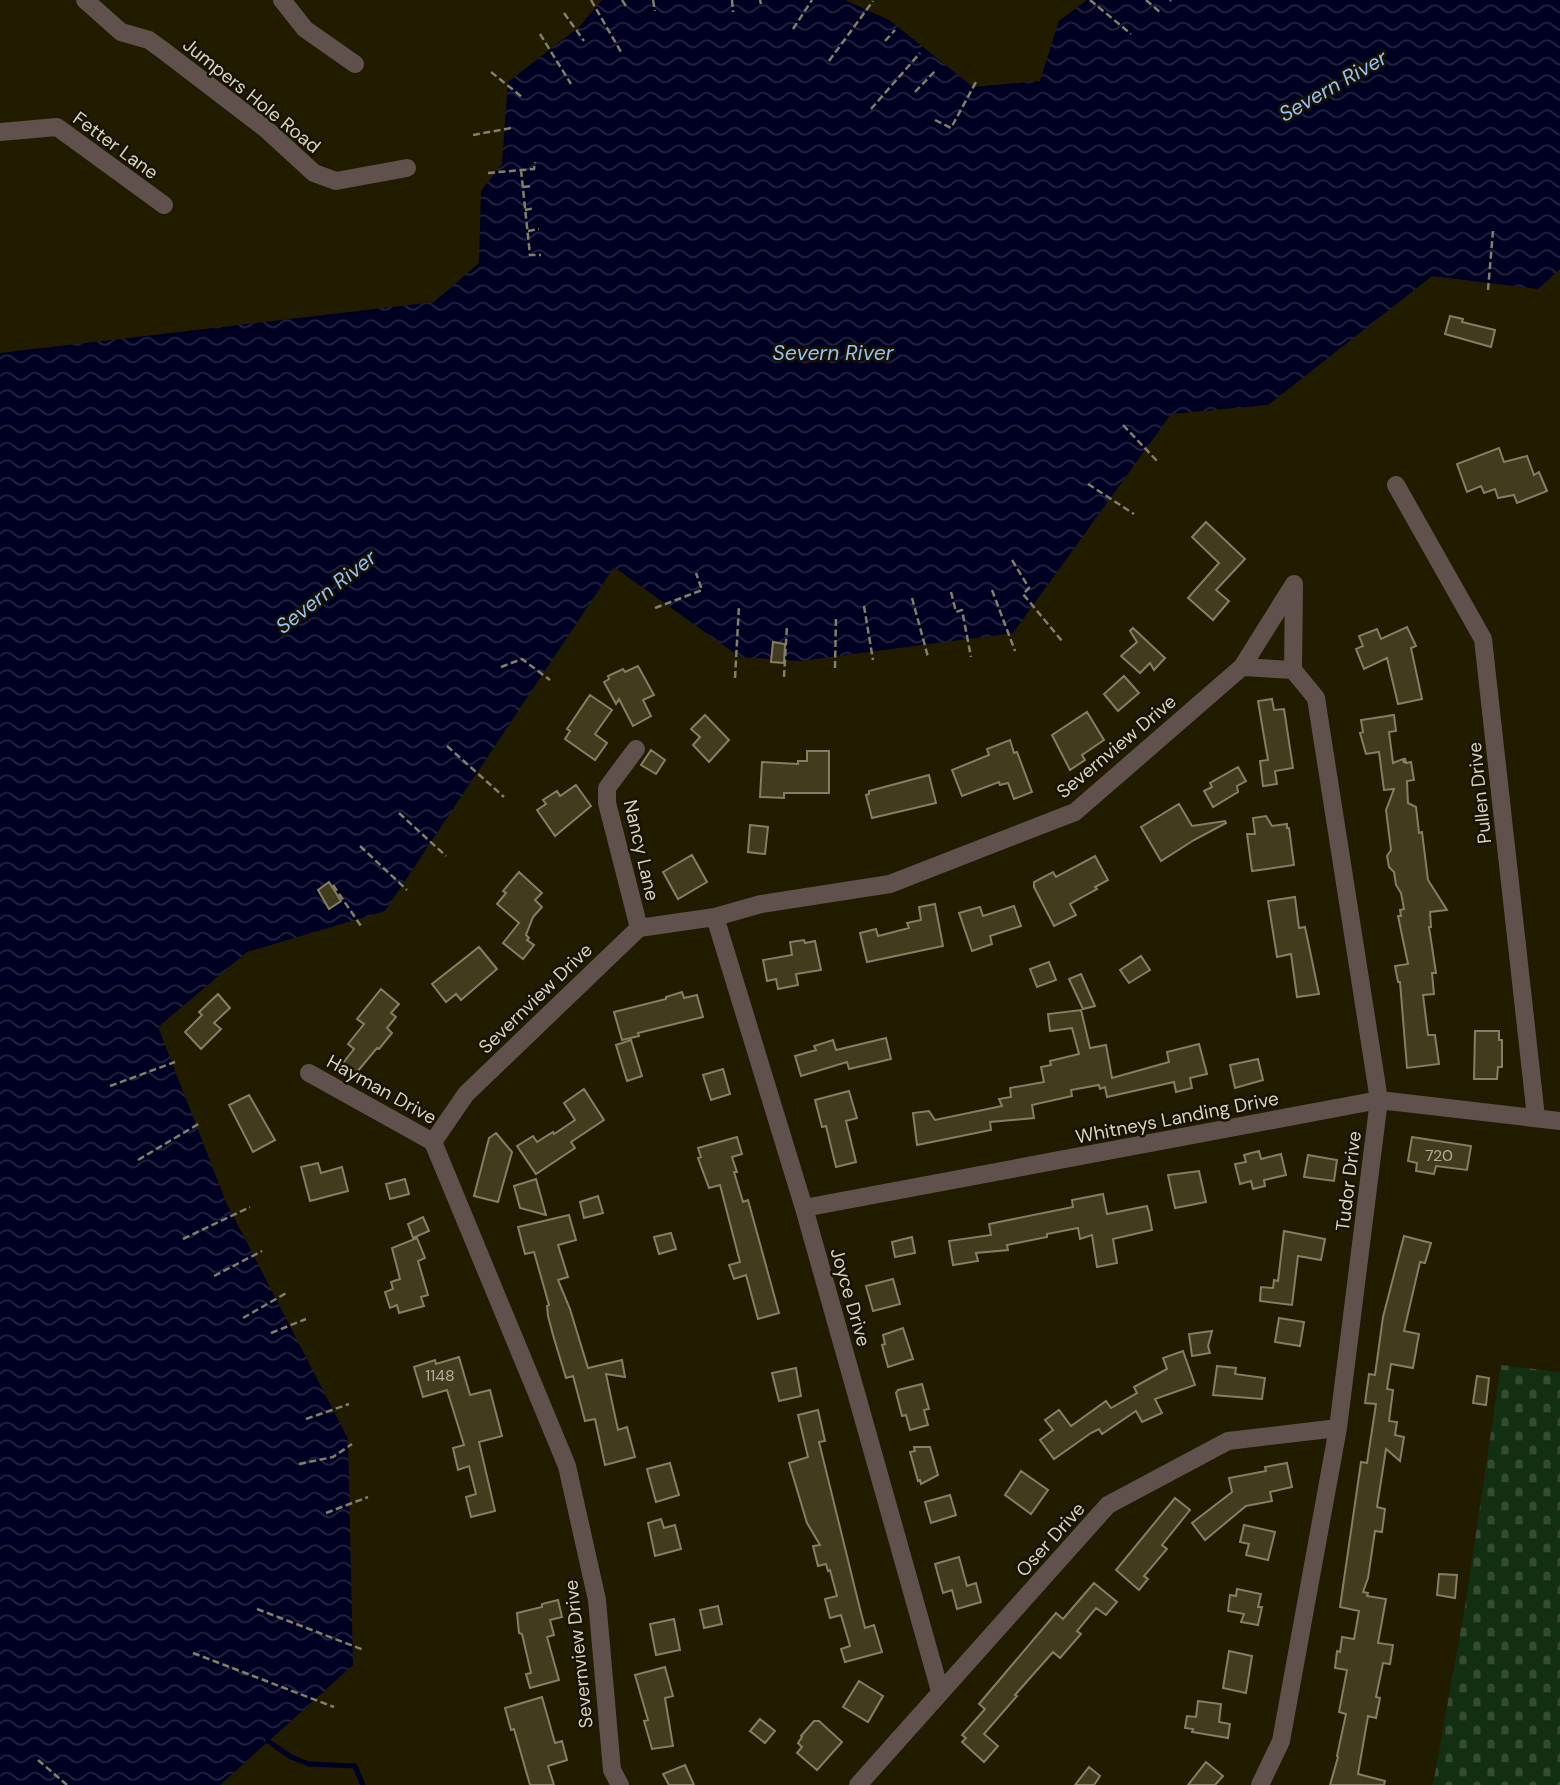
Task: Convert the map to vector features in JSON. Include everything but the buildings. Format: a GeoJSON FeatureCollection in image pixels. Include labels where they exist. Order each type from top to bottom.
{"type":"FeatureCollection","features":[{"type":"Feature","properties":{"kind":"street","name":"Jumpers Hole Road"},"geometry":{"type":"LineString","coordinates":[[85,0],[121,32],[149,40],[164,51],[266,129],[314,173],[336,181],[407,168]]}},
{"type":"Feature","properties":{"kind":"street"},"geometry":{"type":"LineString","coordinates":[[282,0],[305,29],[355,64]]}},
{"type":"Feature","properties":{"kind":"street","name":"Fetter Lane"},"geometry":{"type":"LineString","coordinates":[[0,132],[57,127],[164,205]]}},
{"type":"Feature","properties":{"kind":"street","name":"Pullen Drive"},"geometry":{"type":"LineString","coordinates":[[1396,485],[1483,639],[1536,1117]]}},
{"type":"Feature","properties":{"kind":"street","name":"Severnview Drive"},"geometry":{"type":"LineString","coordinates":[[620,1785],[612,1770],[597,1600],[567,1466],[433,1142],[466,1094],[639,928],[715,917],[761,904],[890,884],[1075,812],[1242,667],[1294,584],[1293,670]]}},
{"type":"Feature","properties":{"kind":"street"},"geometry":{"type":"LineString","coordinates":[[1242,667],[1293,670]]}},
{"type":"Feature","properties":{"kind":"street","name":"Tudor Drive"},"geometry":{"type":"LineString","coordinates":[[1260,1785],[1282,1741],[1338,1428],[1379,1100],[1316,698],[1293,670]]}},
{"type":"Feature","properties":{"kind":"street","name":"Nancy Lane"},"geometry":{"type":"LineString","coordinates":[[636,749],[607,788],[607,803],[639,928]]}},
{"type":"Feature","properties":{"kind":"street","name":"Joyce Drive"},"geometry":{"type":"LineString","coordinates":[[715,917],[804,1208],[940,1691]]}},
{"type":"Feature","properties":{"kind":"street","name":"Hayman Drive"},"geometry":{"type":"LineString","coordinates":[[309,1073],[433,1142]]}},
{"type":"Feature","properties":{"kind":"street","name":"Whitneys Landing Drive"},"geometry":{"type":"LineString","coordinates":[[804,1208],[1379,1100],[1560,1121]]}},
{"type":"Feature","properties":{"kind":"street","name":"Oser Drive"},"geometry":{"type":"LineString","coordinates":[[858,1785],[1108,1505],[1228,1441],[1338,1428]]}},
{"type":"Feature","properties":{"kind":"path"},"geometry":{"type":"LineString","coordinates":[[591,0],[621,52]]}},
{"type":"Feature","properties":{"kind":"path"},"geometry":{"type":"LineString","coordinates":[[622,0],[625,6]]}},
{"type":"Feature","properties":{"kind":"path"},"geometry":{"type":"LineString","coordinates":[[653,0],[655,11]]}},
{"type":"Feature","properties":{"kind":"path"},"geometry":{"type":"LineString","coordinates":[[732,0],[733,12]]}},
{"type":"Feature","properties":{"kind":"path"},"geometry":{"type":"LineString","coordinates":[[793,29],[812,0]]}},
{"type":"Feature","properties":{"kind":"path"},"geometry":{"type":"LineString","coordinates":[[1090,0],[1130,34]]}},
{"type":"Feature","properties":{"kind":"path"},"geometry":{"type":"LineString","coordinates":[[1146,0],[1161,13]]}},
{"type":"Feature","properties":{"kind":"path"},"geometry":{"type":"LineString","coordinates":[[829,61],[873,1]]}},
{"type":"Feature","properties":{"kind":"path"},"geometry":{"type":"LineString","coordinates":[[564,13],[583,41]]}},
{"type":"Feature","properties":{"kind":"path"},"geometry":{"type":"LineString","coordinates":[[885,41],[895,30]]}},
{"type":"Feature","properties":{"kind":"path"},"geometry":{"type":"LineString","coordinates":[[540,34],[571,84]]}},
{"type":"Feature","properties":{"kind":"path"},"geometry":{"type":"LineString","coordinates":[[871,109],[920,53]]}},
{"type":"Feature","properties":{"kind":"path"},"geometry":{"type":"LineString","coordinates":[[915,92],[936,70]]}},
{"type":"Feature","properties":{"kind":"path"},"geometry":{"type":"LineString","coordinates":[[491,72],[522,97]]}},
{"type":"Feature","properties":{"kind":"path"},"geometry":{"type":"LineString","coordinates":[[935,120],[951,128],[976,82]]}},
{"type":"Feature","properties":{"kind":"path"},"geometry":{"type":"LineString","coordinates":[[473,135],[512,128]]}},
{"type":"Feature","properties":{"kind":"path"},"geometry":{"type":"LineString","coordinates":[[535,162],[535,174]]}},
{"type":"Feature","properties":{"kind":"path"},"geometry":{"type":"LineString","coordinates":[[488,173],[534,169]]}},
{"type":"Feature","properties":{"kind":"path"},"geometry":{"type":"LineString","coordinates":[[521,170],[530,255],[541,255]]}},
{"type":"Feature","properties":{"kind":"path"},"geometry":{"type":"LineString","coordinates":[[523,187],[533,186]]}},
{"type":"Feature","properties":{"kind":"path"},"geometry":{"type":"LineString","coordinates":[[525,210],[535,208]]}},
{"type":"Feature","properties":{"kind":"path"},"geometry":{"type":"LineString","coordinates":[[527,231],[539,229]]}},
{"type":"Feature","properties":{"kind":"path"},"geometry":{"type":"LineString","coordinates":[[1488,290],[1493,231]]}},
{"type":"Feature","properties":{"kind":"path"},"geometry":{"type":"LineString","coordinates":[[1123,425],[1158,462]]}},
{"type":"Feature","properties":{"kind":"path"},"geometry":{"type":"LineString","coordinates":[[1088,484],[1134,514]]}},
{"type":"Feature","properties":{"kind":"path"},"geometry":{"type":"LineString","coordinates":[[1012,560],[1029,588],[1023,594],[1062,641]]}},
{"type":"Feature","properties":{"kind":"path"},"geometry":{"type":"LineString","coordinates":[[655,608],[702,590],[696,573]]}},
{"type":"Feature","properties":{"kind":"path"},"geometry":{"type":"LineString","coordinates":[[992,590],[1015,652]]}},
{"type":"Feature","properties":{"kind":"path"},"geometry":{"type":"LineString","coordinates":[[951,592],[956,612],[962,610],[971,657]]}},
{"type":"Feature","properties":{"kind":"path"},"geometry":{"type":"LineString","coordinates":[[912,598],[928,657]]}},
{"type":"Feature","properties":{"kind":"path"},"geometry":{"type":"LineString","coordinates":[[736,678],[739,606]]}},
{"type":"Feature","properties":{"kind":"path"},"geometry":{"type":"LineString","coordinates":[[864,606],[873,660]]}},
{"type":"Feature","properties":{"kind":"path"},"geometry":{"type":"LineString","coordinates":[[835,668],[836,615]]}},
{"type":"Feature","properties":{"kind":"path"},"geometry":{"type":"LineString","coordinates":[[784,677],[787,625]]}},
{"type":"Feature","properties":{"kind":"path"},"geometry":{"type":"LineString","coordinates":[[501,667],[522,659],[550,680]]}},
{"type":"Feature","properties":{"kind":"path"},"geometry":{"type":"LineString","coordinates":[[447,746],[504,797]]}},
{"type":"Feature","properties":{"kind":"path"},"geometry":{"type":"LineString","coordinates":[[399,813],[446,856]]}},
{"type":"Feature","properties":{"kind":"path"},"geometry":{"type":"LineString","coordinates":[[360,846],[407,890]]}},
{"type":"Feature","properties":{"kind":"path"},"geometry":{"type":"LineString","coordinates":[[333,885],[361,926]]}},
{"type":"Feature","properties":{"kind":"path"},"geometry":{"type":"LineString","coordinates":[[110,1086],[175,1062]]}},
{"type":"Feature","properties":{"kind":"path"},"geometry":{"type":"LineString","coordinates":[[138,1160],[200,1123]]}},
{"type":"Feature","properties":{"kind":"path"},"geometry":{"type":"LineString","coordinates":[[183,1239],[250,1207]]}},
{"type":"Feature","properties":{"kind":"path"},"geometry":{"type":"LineString","coordinates":[[214,1276],[262,1251]]}},
{"type":"Feature","properties":{"kind":"path"},"geometry":{"type":"LineString","coordinates":[[243,1318],[288,1292]]}},
{"type":"Feature","properties":{"kind":"path"},"geometry":{"type":"LineString","coordinates":[[271,1333],[306,1319]]}},
{"type":"Feature","properties":{"kind":"path"},"geometry":{"type":"LineString","coordinates":[[306,1419],[349,1404]]}},
{"type":"Feature","properties":{"kind":"path"},"geometry":{"type":"LineString","coordinates":[[299,1464],[333,1457],[352,1444]]}},
{"type":"Feature","properties":{"kind":"path"},"geometry":{"type":"LineString","coordinates":[[326,1513],[368,1497]]}},
{"type":"Feature","properties":{"kind":"path"},"geometry":{"type":"LineString","coordinates":[[257,1609],[364,1650]]}},
{"type":"Feature","properties":{"kind":"path"},"geometry":{"type":"LineString","coordinates":[[193,1653],[334,1707]]}},
{"type":"Feature","properties":{"kind":"path"},"geometry":{"type":"LineString","coordinates":[[38,1760],[67,1785]]}},
{"type":"Feature","properties":{"kind":"green space"},"geometry":{"type":"Polygon","coordinates":[[[1501,1365],[1560,1372],[1560,1785],[1433,1785],[1465,1607],[1501,1365]]]}},
{"type":"Feature","properties":{"kind":"water","name":"Severn River"},"geometry":{"type":"Polygon","coordinates":[[[602,0],[845,0],[889,20],[973,87],[1040,81],[1059,21],[1087,0],[1560,0],[1560,269],[1538,289],[1432,276],[1268,405],[1171,414],[1013,633],[800,661],[740,657],[614,567],[385,911],[247,952],[158,1027],[226,1202],[348,1439],[353,1665],[220,1785],[0,1785],[0,353],[434,302],[479,263],[481,191],[502,164],[508,82],[579,27],[602,0]]]}},
{"type":"Feature","properties":{"kind":"waterway"},"geometry":{"type":"LineString","coordinates":[[268,1741],[291,1757],[309,1764],[355,1766],[363,1785]]}}]}
